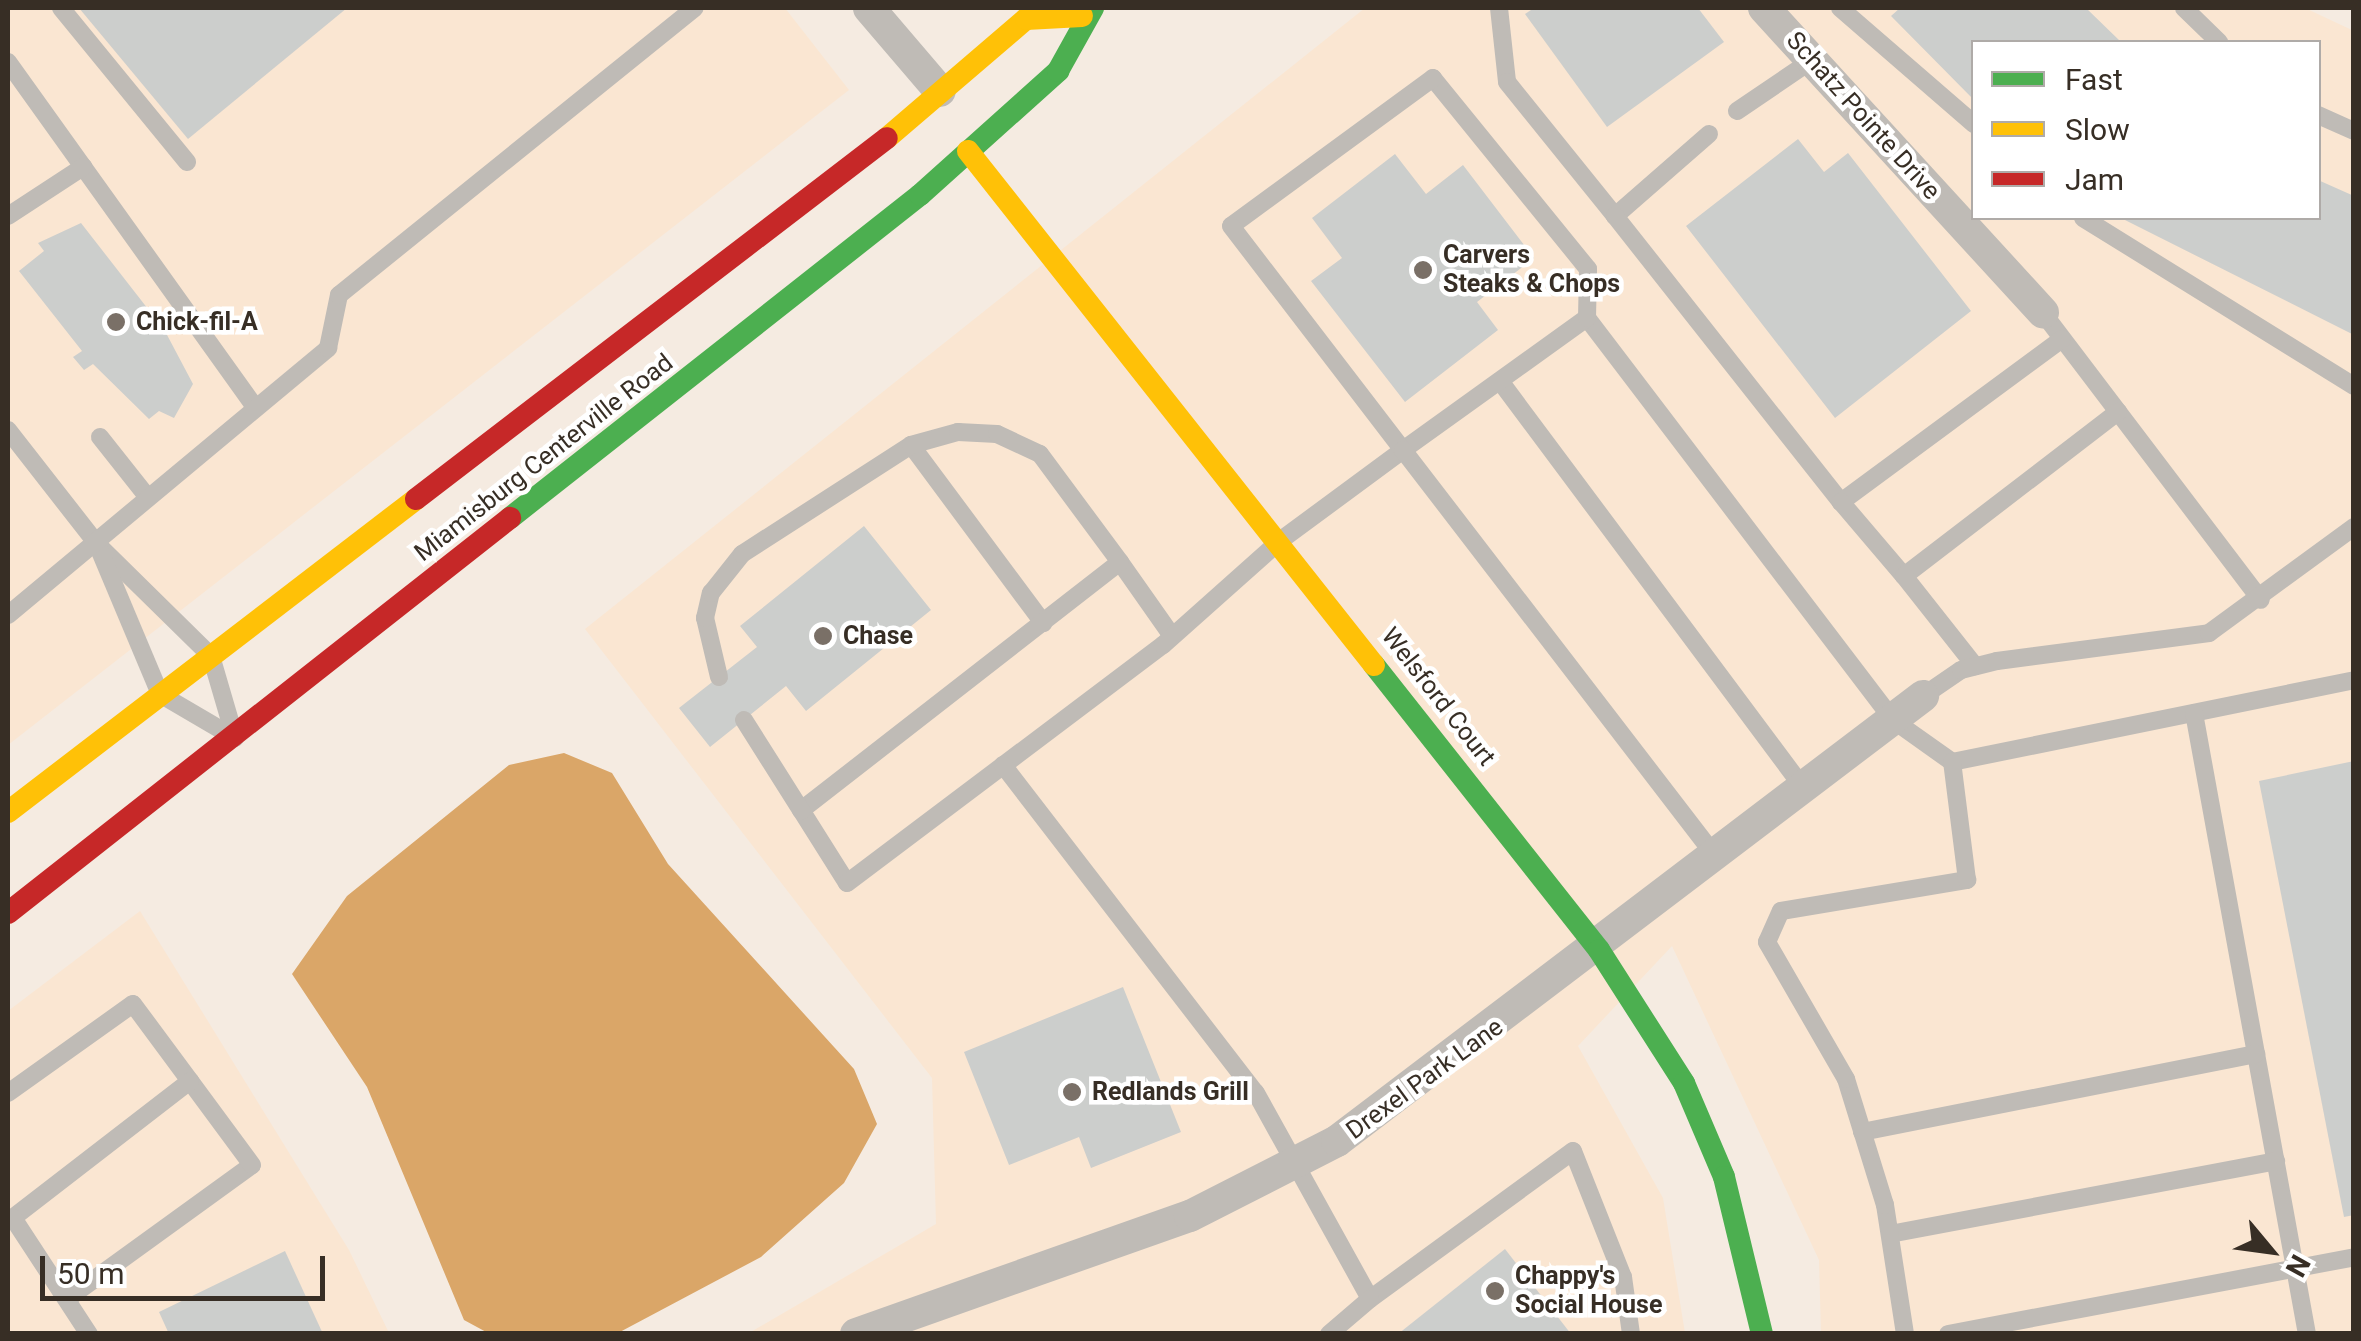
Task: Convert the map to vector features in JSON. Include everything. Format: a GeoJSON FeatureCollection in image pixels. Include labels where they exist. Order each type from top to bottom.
{"type":"FeatureCollection","features":[{"type":"Feature","properties":{"kind":"main road","name":"Miamisburg Centerville Road"},"geometry":{"type":"LineString","coordinates":[[8,812],[940,91],[1026,19],[1079,13],[1058,71],[870,234],[236,738],[8,912]]}},
{"type":"Feature","properties":{"kind":"main road"},"geometry":{"type":"LineString","coordinates":[[1033,52],[1079,13]]}},
{"type":"Feature","properties":{"kind":"main road"},"geometry":{"type":"LineString","coordinates":[[968,151],[999,88]]}},
{"type":"Feature","properties":{"kind":"main road"},"geometry":{"type":"LineString","coordinates":[[928,140],[946,112],[940,91]]}},
{"type":"Feature","properties":{"kind":"main road","name":"Welsford Court"},"geometry":{"type":"LineString","coordinates":[[968,151],[1281,540],[1599,950],[1684,1083],[1724,1177],[1762,1334]]}},
{"type":"Feature","properties":{"kind":"main road"},"geometry":{"type":"LineString","coordinates":[[870,234],[895,169]]}},
{"type":"Feature","properties":{"kind":"street"},"geometry":{"type":"LineString","coordinates":[[869,8],[940,91]]}},
{"type":"Feature","properties":{"kind":"street","name":"Schatz Pointe Drive"},"geometry":{"type":"LineString","coordinates":[[1764,8],[2052,326]]}},
{"type":"Feature","properties":{"kind":"street","name":"Drexel Park Lane"},"geometry":{"type":"LineString","coordinates":[[856,1334],[1190,1216],[1297,1164],[1599,950],[1923,696]]}},
{"type":"Feature","properties":{"kind":"lane"},"geometry":{"type":"LineString","coordinates":[[61,8],[187,162]]}},
{"type":"Feature","properties":{"kind":"lane"},"geometry":{"type":"LineString","coordinates":[[8,615],[96,544],[146,495],[252,404],[328,348],[339,295],[695,8]]}},
{"type":"Feature","properties":{"kind":"lane"},"geometry":{"type":"LineString","coordinates":[[1499,8],[1506,82],[1976,666]]}},
{"type":"Feature","properties":{"kind":"lane"},"geometry":{"type":"LineString","coordinates":[[1840,8],[1971,121]]}},
{"type":"Feature","properties":{"kind":"lane"},"geometry":{"type":"LineString","coordinates":[[2184,8],[2217,40]]}},
{"type":"Feature","properties":{"kind":"lane"},"geometry":{"type":"LineString","coordinates":[[1737,111],[1812,60]]}},
{"type":"Feature","properties":{"kind":"lane"},"geometry":{"type":"LineString","coordinates":[[8,62],[252,404]]}},
{"type":"Feature","properties":{"kind":"lane"},"geometry":{"type":"LineString","coordinates":[[1717,858],[1231,226],[1434,78],[1588,269],[1587,318],[1893,720],[1952,762],[2354,680]]}},
{"type":"Feature","properties":{"kind":"lane"},"geometry":{"type":"LineString","coordinates":[[2321,116],[2354,131]]}},
{"type":"Feature","properties":{"kind":"lane"},"geometry":{"type":"LineString","coordinates":[[1614,216],[1708,134]]}},
{"type":"Feature","properties":{"kind":"lane"},"geometry":{"type":"LineString","coordinates":[[8,216],[83,167]]}},
{"type":"Feature","properties":{"kind":"lane"},"geometry":{"type":"LineString","coordinates":[[2086,220],[2354,386]]}},
{"type":"Feature","properties":{"kind":"lane"},"geometry":{"type":"LineString","coordinates":[[744,720],[847,883],[1172,636],[1281,540],[1587,318]]}},
{"type":"Feature","properties":{"kind":"lane"},"geometry":{"type":"LineString","coordinates":[[1841,502],[2052,326],[2260,600]]}},
{"type":"Feature","properties":{"kind":"lane"},"geometry":{"type":"LineString","coordinates":[[1500,381],[1805,790]]}},
{"type":"Feature","properties":{"kind":"lane"},"geometry":{"type":"LineString","coordinates":[[1904,576],[2118,412]]}},
{"type":"Feature","properties":{"kind":"lane"},"geometry":{"type":"LineString","coordinates":[[8,430],[96,544],[211,656],[236,738]]}},
{"type":"Feature","properties":{"kind":"lane"},"geometry":{"type":"LineString","coordinates":[[719,677],[704,618],[711,592],[742,554],[911,446],[958,432],[1026,445],[1053,466],[1172,636]]}},
{"type":"Feature","properties":{"kind":"lane"},"geometry":{"type":"LineString","coordinates":[[100,437],[146,495]]}},
{"type":"Feature","properties":{"kind":"lane"},"geometry":{"type":"LineString","coordinates":[[911,446],[1043,623]]}},
{"type":"Feature","properties":{"kind":"lane"},"geometry":{"type":"LineString","coordinates":[[1923,696],[1976,666],[2209,633],[2260,600],[2354,527]]}},
{"type":"Feature","properties":{"kind":"lane"},"geometry":{"type":"LineString","coordinates":[[96,544],[160,694],[236,738]]}},
{"type":"Feature","properties":{"kind":"lane"},"geometry":{"type":"LineString","coordinates":[[801,810],[1120,562]]}},
{"type":"Feature","properties":{"kind":"lane"},"geometry":{"type":"LineString","coordinates":[[2194,713],[2308,1334]]}},
{"type":"Feature","properties":{"kind":"lane"},"geometry":{"type":"LineString","coordinates":[[1906,1334],[1890,1234],[1846,1080],[1768,942],[1781,911],[1967,880],[1952,762]]}},
{"type":"Feature","properties":{"kind":"lane"},"geometry":{"type":"LineString","coordinates":[[1003,765],[1256,1093],[1370,1298]]}},
{"type":"Feature","properties":{"kind":"lane"},"geometry":{"type":"LineString","coordinates":[[8,1093],[133,1004],[252,1164],[67,1299]]}},
{"type":"Feature","properties":{"kind":"lane"},"geometry":{"type":"LineString","coordinates":[[1862,1132],[2256,1054]]}},
{"type":"Feature","properties":{"kind":"lane"},"geometry":{"type":"LineString","coordinates":[[89,1334],[10,1221],[190,1081]]}},
{"type":"Feature","properties":{"kind":"lane"},"geometry":{"type":"LineString","coordinates":[[1329,1334],[1370,1298],[1572,1151],[1623,1277],[1632,1334]]}},
{"type":"Feature","properties":{"kind":"lane"},"geometry":{"type":"LineString","coordinates":[[1890,1234],[2276,1161]]}},
{"type":"Feature","properties":{"kind":"lane"},"geometry":{"type":"LineString","coordinates":[[1948,1334],[2294,1264],[2354,1257]]}},
{"type":"Feature","properties":{"kind":"shaded area"},"geometry":{"type":"Polygon","coordinates":[[[8,8],[785,8],[849,90],[8,745],[8,8]]]}},
{"type":"Feature","properties":{"kind":"shaded area"},"geometry":{"type":"Polygon","coordinates":[[[1365,8],[2305,8],[2354,31],[2353,1333],[1821,1333],[1819,1260],[1672,946],[1578,1046],[1663,1198],[1685,1333],[749,1333],[936,1224],[932,1078],[585,629],[1365,8]]]}},
{"type":"Feature","properties":{"kind":"shaded area"},"geometry":{"type":"Polygon","coordinates":[[[564,753],[612,773],[668,864],[854,1069],[877,1124],[844,1183],[761,1257],[618,1333],[488,1333],[464,1320],[367,1087],[292,974],[347,896],[509,765],[564,753]]]}},
{"type":"Feature","properties":{"kind":"shaded area"},"geometry":{"type":"Polygon","coordinates":[[[140,911],[349,1250],[389,1333],[8,1334],[8,1011],[140,911]]]}},
{"type":"Feature","properties":{"kind":"building"},"geometry":{"type":"Polygon","coordinates":[[[79,8],[347,8],[188,139],[79,8]]]}},
{"type":"Feature","properties":{"kind":"building"},"geometry":{"type":"Polygon","coordinates":[[[1534,8],[1698,8],[1724,42],[1607,127],[1525,14],[1534,8]]]}},
{"type":"Feature","properties":{"kind":"building"},"geometry":{"type":"Polygon","coordinates":[[[1900,8],[2086,8],[2119,40],[1971,40],[1971,97],[1891,16],[1900,8]]]}},
{"type":"Feature","properties":{"kind":"building"},"geometry":{"type":"Polygon","coordinates":[[[1798,139],[1824,172],[1848,153],[1971,311],[1835,418],[1686,226],[1798,139]]]}},
{"type":"Feature","properties":{"kind":"building","name":"Carvers Steaks & Chops"},"geometry":{"type":"Polygon","coordinates":[[[1395,154],[1426,194],[1463,165],[1534,258],[1477,302],[1498,330],[1405,402],[1311,281],[1342,258],[1312,218],[1395,154]]]}},
{"type":"Feature","properties":{"kind":"building"},"geometry":{"type":"Polygon","coordinates":[[[2321,181],[2354,196],[2354,335],[2125,220],[2321,220],[2321,181]]]}},
{"type":"Feature","properties":{"kind":"building","name":"Chick-fil-A"},"geometry":{"type":"Polygon","coordinates":[[[81,223],[155,318],[164,311],[175,325],[166,333],[193,384],[174,418],[159,411],[149,419],[93,364],[84,370],[73,357],[82,351],[19,271],[44,251],[38,243],[81,223]]]}},
{"type":"Feature","properties":{"kind":"building","name":"Chase"},"geometry":{"type":"Polygon","coordinates":[[[864,526],[931,610],[806,711],[786,686],[710,747],[679,708],[757,647],[740,626],[864,526]]]}},
{"type":"Feature","properties":{"kind":"building"},"geometry":{"type":"Polygon","coordinates":[[[2354,761],[2354,1215],[2344,1217],[2259,781],[2354,761]]]}},
{"type":"Feature","properties":{"kind":"building","name":"Redlands Grill"},"geometry":{"type":"Polygon","coordinates":[[[1123,987],[1181,1132],[1091,1168],[1079,1137],[1009,1165],[964,1052],[1123,987]]]}},
{"type":"Feature","properties":{"kind":"building","name":"Chappy's Social House"},"geometry":{"type":"Polygon","coordinates":[[[1505,1249],[1571,1334],[1398,1334],[1505,1249]]]}},
{"type":"Feature","properties":{"kind":"building"},"geometry":{"type":"Polygon","coordinates":[[[285,1251],[323,1334],[169,1334],[159,1312],[285,1251]]]}},
{"type":"Feature","properties":{"kind":"traffic: fast"},"geometry":{"type":"LineString","coordinates":[[510,518],[920,195],[1058,71],[1093,8]]}},
{"type":"Feature","properties":{"kind":"traffic: fast"},"geometry":{"type":"LineString","coordinates":[[1374,665],[1599,950],[1684,1083],[1724,1177],[1762,1334]]}},
{"type":"Feature","properties":{"kind":"traffic: slow"},"geometry":{"type":"LineString","coordinates":[[887,138],[1026,19],[1082,16]]}},
{"type":"Feature","properties":{"kind":"traffic: slow"},"geometry":{"type":"LineString","coordinates":[[968,151],[1374,665]]}},
{"type":"Feature","properties":{"kind":"traffic: slow"},"geometry":{"type":"LineString","coordinates":[[8,812],[416,499]]}},
{"type":"Feature","properties":{"kind":"traffic: jam"},"geometry":{"type":"LineString","coordinates":[[416,499],[887,138]]}},
{"type":"Feature","properties":{"kind":"traffic: jam"},"geometry":{"type":"LineString","coordinates":[[8,913],[510,518]]}},
{"type":"Feature","properties":{"kind":"place","name":"Carvers Steaks & Chops"},"geometry":{"type":"Point","coordinates":[1423,270]}},
{"type":"Feature","properties":{"kind":"place","name":"Chick-fil-A"},"geometry":{"type":"Point","coordinates":[116,322]}},
{"type":"Feature","properties":{"kind":"place","name":"Chase"},"geometry":{"type":"Point","coordinates":[823,636]}},
{"type":"Feature","properties":{"kind":"place","name":"Redlands Grill"},"geometry":{"type":"Point","coordinates":[1072,1092]}},
{"type":"Feature","properties":{"kind":"place","name":"Chappy's Social House"},"geometry":{"type":"Point","coordinates":[1495,1291]}}]}
